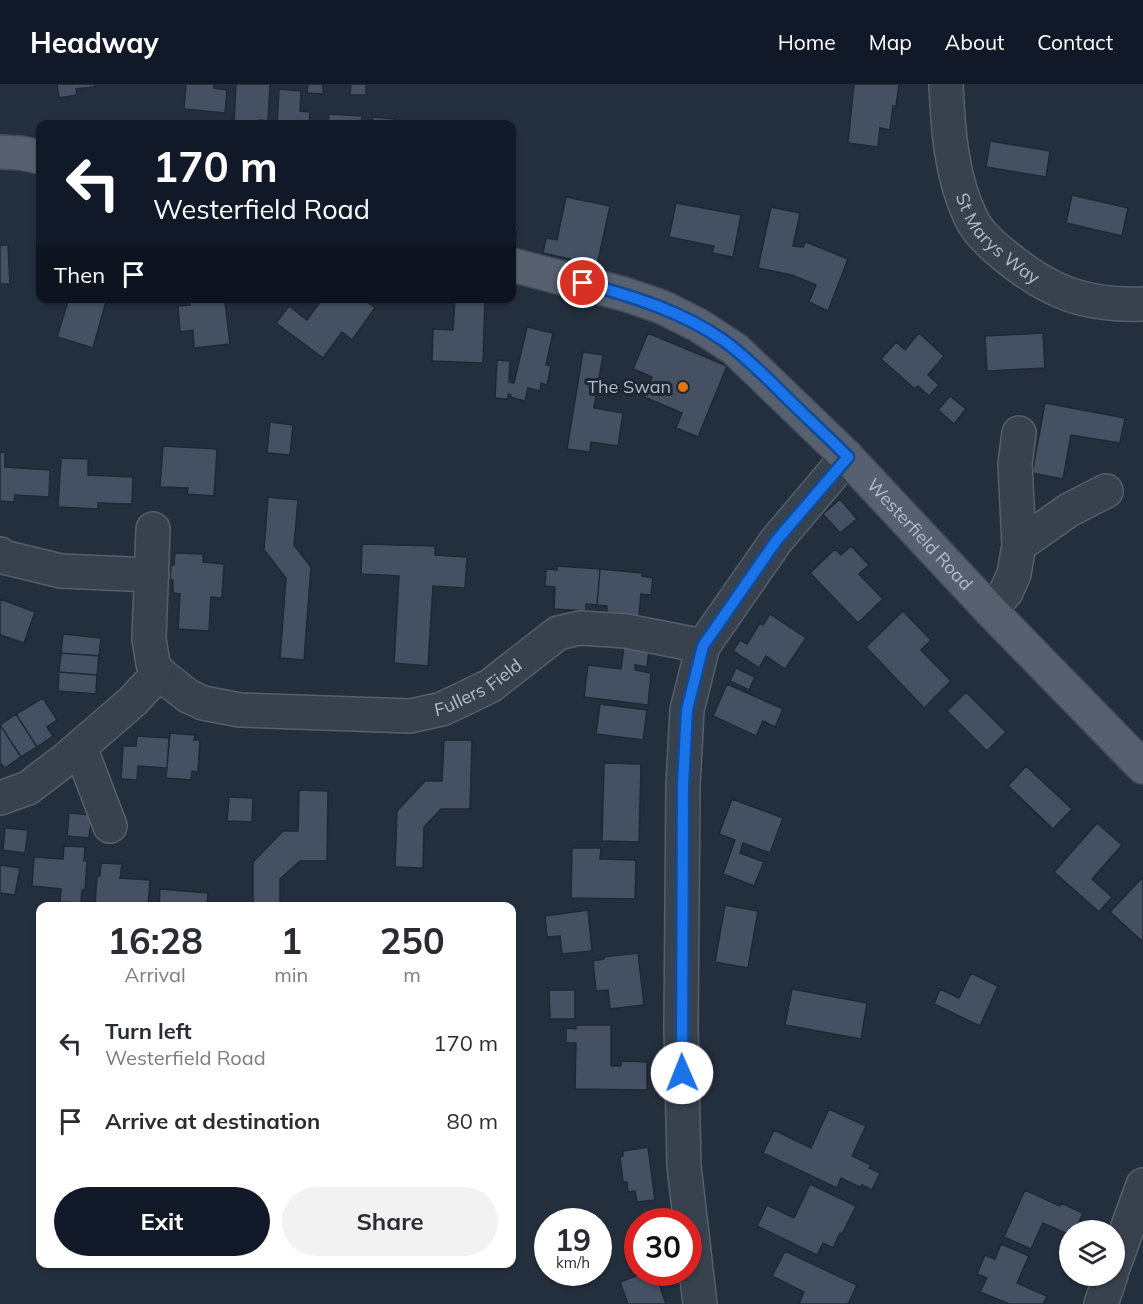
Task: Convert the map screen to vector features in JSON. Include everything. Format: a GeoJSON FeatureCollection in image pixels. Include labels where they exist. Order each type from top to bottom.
{"type":"FeatureCollection","features":[{"type":"Feature","properties":{"kind":"main road"},"geometry":{"type":"LineString","coordinates":[[0,152],[36,156]]}},
{"type":"Feature","properties":{"kind":"main road","name":"Westerfield Road"},"geometry":{"type":"LineString","coordinates":[[516,266],[624,294],[662,307],[722,339],[755,367],[848,457],[990,610],[1143,767]]}},
{"type":"Feature","properties":{"kind":"street","name":"St Marys Way"},"geometry":{"type":"LineString","coordinates":[[946,84],[948,131],[959,190],[972,221],[996,249],[1030,276],[1062,293],[1090,301],[1124,305],[1143,304]]}},
{"type":"Feature","properties":{"kind":"street"},"geometry":{"type":"LineString","coordinates":[[990,610],[1006,592],[1014,574],[1019,545],[1015,464],[1019,433]]}},
{"type":"Feature","properties":{"kind":"street"},"geometry":{"type":"LineString","coordinates":[[700,1304],[684,1166],[681,1027],[683,785],[687,710],[703,646],[776,541],[848,457]]}},
{"type":"Feature","properties":{"kind":"street"},"geometry":{"type":"LineString","coordinates":[[1019,545],[1069,510],[1106,491]]}},
{"type":"Feature","properties":{"kind":"street"},"geometry":{"type":"LineString","coordinates":[[0,798],[28,788],[133,701],[159,674],[150,652],[153,529]]}},
{"type":"Feature","properties":{"kind":"street"},"geometry":{"type":"LineString","coordinates":[[0,554],[3,557],[60,571],[152,575]]}},
{"type":"Feature","properties":{"kind":"street","name":"Fullers Field"},"geometry":{"type":"LineString","coordinates":[[159,674],[188,696],[203,703],[240,710],[410,716],[442,709],[490,686],[558,633],[580,628],[626,631],[703,646]]}},
{"type":"Feature","properties":{"kind":"street"},"geometry":{"type":"LineString","coordinates":[[80,747],[110,826]]}},
{"type":"Feature","properties":{"kind":"street"},"geometry":{"type":"LineString","coordinates":[[1125,1235],[1143,1185]]}},
{"type":"Feature","properties":{"kind":"street"},"geometry":{"type":"LineString","coordinates":[[1101,1304],[1107,1286]]}},
{"type":"Feature","properties":{"kind":"building"},"geometry":{"type":"Polygon","coordinates":[[[57,84],[94,84],[95,87],[76,89],[77,95],[59,98],[57,84]]]}},
{"type":"Feature","properties":{"kind":"building"},"geometry":{"type":"Polygon","coordinates":[[[186,84],[214,84],[214,88],[227,90],[225,113],[184,109],[186,84]]]}},
{"type":"Feature","properties":{"kind":"building"},"geometry":{"type":"Polygon","coordinates":[[[236,84],[270,84],[268,120],[234,120],[236,84]]]}},
{"type":"Feature","properties":{"kind":"building"},"geometry":{"type":"Polygon","coordinates":[[[308,84],[323,84],[323,94],[307,93],[308,84]]]}},
{"type":"Feature","properties":{"kind":"building"},"geometry":{"type":"Polygon","coordinates":[[[351,84],[366,84],[366,95],[350,95],[351,84]]]}},
{"type":"Feature","properties":{"kind":"building"},"geometry":{"type":"Polygon","coordinates":[[[854,84],[899,84],[890,130],[880,128],[878,147],[848,143],[854,84]]]}},
{"type":"Feature","properties":{"kind":"building"},"geometry":{"type":"Polygon","coordinates":[[[279,89],[301,91],[300,111],[310,112],[309,120],[277,120],[279,89]]]}},
{"type":"Feature","properties":{"kind":"building"},"geometry":{"type":"Polygon","coordinates":[[[329,114],[362,116],[362,120],[328,120],[329,114]]]}},
{"type":"Feature","properties":{"kind":"building"},"geometry":{"type":"Polygon","coordinates":[[[373,117],[395,119],[395,120],[373,120],[373,117]]]}},
{"type":"Feature","properties":{"kind":"building"},"geometry":{"type":"Polygon","coordinates":[[[990,141],[1050,151],[1046,177],[986,167],[990,141]]]}},
{"type":"Feature","properties":{"kind":"building"},"geometry":{"type":"Polygon","coordinates":[[[1072,195],[1128,208],[1122,236],[1066,223],[1072,195]]]}},
{"type":"Feature","properties":{"kind":"building"},"geometry":{"type":"Polygon","coordinates":[[[566,197],[610,206],[597,265],[543,253],[546,238],[557,240],[566,197]]]}},
{"type":"Feature","properties":{"kind":"building"},"geometry":{"type":"Polygon","coordinates":[[[676,203],[741,215],[733,257],[712,253],[714,246],[669,237],[676,203]]]}},
{"type":"Feature","properties":{"kind":"building"},"geometry":{"type":"Polygon","coordinates":[[[771,207],[800,213],[793,246],[803,247],[806,242],[848,259],[828,311],[809,302],[816,285],[792,275],[758,268],[771,207]]]}},
{"type":"Feature","properties":{"kind":"building"},"geometry":{"type":"Polygon","coordinates":[[[0,245],[8,245],[10,284],[0,284],[0,245]]]}},
{"type":"Feature","properties":{"kind":"building"},"geometry":{"type":"Polygon","coordinates":[[[67,303],[106,303],[93,348],[57,337],[67,303]]]}},
{"type":"Feature","properties":{"kind":"building"},"geometry":{"type":"Polygon","coordinates":[[[190,303],[225,303],[230,344],[194,348],[193,330],[180,332],[178,306],[190,305],[190,303]]]}},
{"type":"Feature","properties":{"kind":"building"},"geometry":{"type":"Polygon","coordinates":[[[319,303],[368,303],[375,308],[352,340],[342,332],[323,358],[276,323],[289,306],[307,320],[319,303]]]}},
{"type":"Feature","properties":{"kind":"building"},"geometry":{"type":"Polygon","coordinates":[[[455,303],[485,303],[483,363],[432,361],[433,329],[453,330],[455,303]]]}},
{"type":"Feature","properties":{"kind":"building"},"geometry":{"type":"Polygon","coordinates":[[[527,327],[553,333],[546,365],[551,366],[547,385],[541,383],[540,391],[528,388],[525,401],[510,397],[511,395],[508,394],[508,399],[495,398],[497,360],[510,361],[509,382],[514,383],[527,327]]]}},
{"type":"Feature","properties":{"kind":"building","name":"The Swan"},"geometry":{"type":"Polygon","coordinates":[[[648,333],[727,366],[698,437],[676,428],[682,413],[644,397],[652,377],[633,369],[648,333]]]}},
{"type":"Feature","properties":{"kind":"building"},"geometry":{"type":"Polygon","coordinates":[[[919,333],[944,356],[928,375],[939,385],[929,396],[918,386],[915,389],[881,359],[896,342],[905,350],[919,333]]]}},
{"type":"Feature","properties":{"kind":"building"},"geometry":{"type":"Polygon","coordinates":[[[1043,333],[1045,368],[987,371],[985,336],[1043,333]]]}},
{"type":"Feature","properties":{"kind":"building"},"geometry":{"type":"Polygon","coordinates":[[[583,352],[603,355],[594,408],[623,413],[618,446],[591,442],[590,452],[567,449],[583,352]]]}},
{"type":"Feature","properties":{"kind":"building"},"geometry":{"type":"Polygon","coordinates":[[[950,396],[966,409],[954,424],[938,410],[950,396]]]}},
{"type":"Feature","properties":{"kind":"building"},"geometry":{"type":"Polygon","coordinates":[[[1045,403],[1125,418],[1120,443],[1071,435],[1063,479],[1032,473],[1045,403]]]}},
{"type":"Feature","properties":{"kind":"building"},"geometry":{"type":"Polygon","coordinates":[[[270,422],[293,425],[290,455],[267,453],[270,422]]]}},
{"type":"Feature","properties":{"kind":"building"},"geometry":{"type":"Polygon","coordinates":[[[163,446],[217,449],[214,496],[187,494],[188,488],[160,487],[163,446]]]}},
{"type":"Feature","properties":{"kind":"building"},"geometry":{"type":"Polygon","coordinates":[[[0,452],[5,452],[5,467],[50,470],[49,497],[15,495],[14,502],[0,501],[0,452]]]}},
{"type":"Feature","properties":{"kind":"building"},"geometry":{"type":"Polygon","coordinates":[[[61,458],[88,459],[88,475],[133,477],[132,504],[98,503],[98,509],[58,507],[61,458]]]}},
{"type":"Feature","properties":{"kind":"building"},"geometry":{"type":"Polygon","coordinates":[[[268,497],[298,500],[294,545],[311,567],[304,660],[280,658],[286,578],[264,550],[268,497]]]}},
{"type":"Feature","properties":{"kind":"building"},"geometry":{"type":"Polygon","coordinates":[[[840,499],[857,519],[840,533],[823,514],[840,499]]]}},
{"type":"Feature","properties":{"kind":"building"},"geometry":{"type":"Polygon","coordinates":[[[362,544],[435,546],[435,555],[467,557],[465,588],[433,586],[428,666],[394,663],[399,576],[361,574],[362,544]]]}},
{"type":"Feature","properties":{"kind":"building"},"geometry":{"type":"Polygon","coordinates":[[[851,546],[869,565],[859,574],[883,599],[858,623],[810,573],[835,549],[841,555],[851,546]]]}},
{"type":"Feature","properties":{"kind":"building"},"geometry":{"type":"Polygon","coordinates":[[[175,553],[203,554],[203,562],[224,564],[222,598],[211,597],[209,631],[178,629],[180,594],[173,593],[173,580],[170,580],[175,553]]]}},
{"type":"Feature","properties":{"kind":"building"},"geometry":{"type":"Polygon","coordinates":[[[557,566],[600,569],[597,605],[586,604],[586,611],[554,609],[555,587],[545,586],[546,569],[557,570],[557,566]]]}},
{"type":"Feature","properties":{"kind":"building"},"geometry":{"type":"Polygon","coordinates":[[[600,569],[642,573],[642,576],[653,578],[651,595],[641,594],[639,616],[607,613],[607,606],[597,605],[600,569]]]}},
{"type":"Feature","properties":{"kind":"building"},"geometry":{"type":"Polygon","coordinates":[[[0,599],[35,612],[24,643],[0,635],[0,599]]]}},
{"type":"Feature","properties":{"kind":"building"},"geometry":{"type":"Polygon","coordinates":[[[903,611],[931,640],[921,650],[951,681],[924,708],[866,647],[903,611]]]}},
{"type":"Feature","properties":{"kind":"building"},"geometry":{"type":"Polygon","coordinates":[[[770,614],[806,638],[785,669],[766,656],[759,668],[733,651],[740,640],[747,644],[760,623],[763,625],[770,614]]]}},
{"type":"Feature","properties":{"kind":"building"},"geometry":{"type":"Polygon","coordinates":[[[63,634],[101,638],[99,656],[61,653],[63,634]]]}},
{"type":"Feature","properties":{"kind":"building"},"geometry":{"type":"Polygon","coordinates":[[[625,638],[650,641],[647,667],[635,665],[635,670],[651,673],[648,705],[584,697],[588,665],[621,669],[625,638]]]}},
{"type":"Feature","properties":{"kind":"building"},"geometry":{"type":"Polygon","coordinates":[[[61,653],[99,656],[97,675],[59,672],[61,653]]]}},
{"type":"Feature","properties":{"kind":"building"},"geometry":{"type":"Polygon","coordinates":[[[736,668],[755,677],[749,690],[730,681],[736,668]]]}},
{"type":"Feature","properties":{"kind":"building"},"geometry":{"type":"Polygon","coordinates":[[[59,672],[97,675],[96,694],[58,691],[59,672]]]}},
{"type":"Feature","properties":{"kind":"building"},"geometry":{"type":"Polygon","coordinates":[[[727,684],[783,709],[775,727],[763,721],[756,736],[713,716],[727,684]]]}},
{"type":"Feature","properties":{"kind":"building"},"geometry":{"type":"Polygon","coordinates":[[[966,692],[1006,732],[987,751],[947,711],[966,692]]]}},
{"type":"Feature","properties":{"kind":"building"},"geometry":{"type":"Polygon","coordinates":[[[43,698],[57,720],[47,727],[53,736],[37,747],[16,714],[43,698]]]}},
{"type":"Feature","properties":{"kind":"building"},"geometry":{"type":"Polygon","coordinates":[[[600,704],[647,710],[643,740],[596,734],[600,704]]]}},
{"type":"Feature","properties":{"kind":"building"},"geometry":{"type":"Polygon","coordinates":[[[16,714],[37,747],[21,757],[0,725],[16,714]]]}},
{"type":"Feature","properties":{"kind":"building"},"geometry":{"type":"Polygon","coordinates":[[[0,725],[21,757],[5,768],[0,763],[0,725]]]}},
{"type":"Feature","properties":{"kind":"building"},"geometry":{"type":"Polygon","coordinates":[[[170,733],[195,735],[194,740],[200,740],[198,772],[192,771],[191,780],[166,778],[170,733]]]}},
{"type":"Feature","properties":{"kind":"building"},"geometry":{"type":"Polygon","coordinates":[[[137,736],[169,738],[167,768],[138,766],[137,780],[121,779],[123,746],[136,746],[137,736]]]}},
{"type":"Feature","properties":{"kind":"building"},"geometry":{"type":"Polygon","coordinates":[[[444,740],[472,740],[470,809],[441,809],[424,827],[423,868],[395,867],[397,811],[425,781],[442,781],[444,740]]]}},
{"type":"Feature","properties":{"kind":"building"},"geometry":{"type":"Polygon","coordinates":[[[604,763],[641,764],[639,842],[602,841],[604,763]]]}},
{"type":"Feature","properties":{"kind":"building"},"geometry":{"type":"Polygon","coordinates":[[[1026,766],[1072,809],[1053,829],[1008,786],[1026,766]]]}},
{"type":"Feature","properties":{"kind":"building"},"geometry":{"type":"Polygon","coordinates":[[[299,790],[328,791],[327,861],[300,861],[280,879],[280,902],[253,902],[253,862],[283,831],[298,831],[299,790]]]}},
{"type":"Feature","properties":{"kind":"building"},"geometry":{"type":"Polygon","coordinates":[[[229,797],[253,798],[252,822],[227,821],[229,797]]]}},
{"type":"Feature","properties":{"kind":"building"},"geometry":{"type":"Polygon","coordinates":[[[732,799],[783,818],[770,853],[743,843],[740,853],[764,862],[754,886],[723,874],[735,840],[719,834],[732,799]]]}},
{"type":"Feature","properties":{"kind":"building"},"geometry":{"type":"Polygon","coordinates":[[[69,813],[92,815],[89,838],[67,836],[69,813]]]}},
{"type":"Feature","properties":{"kind":"building"},"geometry":{"type":"Polygon","coordinates":[[[1097,823],[1122,845],[1092,879],[1112,897],[1099,912],[1054,872],[1097,823]]]}},
{"type":"Feature","properties":{"kind":"building"},"geometry":{"type":"Polygon","coordinates":[[[5,828],[28,830],[25,853],[3,850],[5,828]]]}},
{"type":"Feature","properties":{"kind":"building"},"geometry":{"type":"Polygon","coordinates":[[[64,846],[85,847],[84,861],[87,861],[85,890],[82,890],[81,902],[60,902],[61,889],[32,886],[34,857],[63,859],[64,846]]]}},
{"type":"Feature","properties":{"kind":"building"},"geometry":{"type":"Polygon","coordinates":[[[572,848],[601,848],[600,859],[636,860],[635,899],[571,898],[572,848]]]}},
{"type":"Feature","properties":{"kind":"building"},"geometry":{"type":"Polygon","coordinates":[[[101,863],[122,864],[120,878],[150,880],[148,902],[95,902],[97,876],[100,876],[101,863]]]}},
{"type":"Feature","properties":{"kind":"building"},"geometry":{"type":"Polygon","coordinates":[[[0,865],[20,868],[15,895],[0,893],[0,865]]]}},
{"type":"Feature","properties":{"kind":"building"},"geometry":{"type":"Polygon","coordinates":[[[1143,877],[1143,942],[1110,912],[1143,877]]]}},
{"type":"Feature","properties":{"kind":"building"},"geometry":{"type":"Polygon","coordinates":[[[160,889],[208,893],[207,902],[159,902],[160,889]]]}},
{"type":"Feature","properties":{"kind":"building"},"geometry":{"type":"Polygon","coordinates":[[[725,905],[758,911],[748,968],[715,962],[725,905]]]}},
{"type":"Feature","properties":{"kind":"building"},"geometry":{"type":"Polygon","coordinates":[[[588,910],[592,951],[562,954],[560,936],[547,937],[545,916],[588,910]]]}},
{"type":"Feature","properties":{"kind":"building"},"geometry":{"type":"Polygon","coordinates":[[[638,953],[644,1005],[610,1009],[608,990],[596,991],[593,961],[604,959],[603,957],[638,953]]]}},
{"type":"Feature","properties":{"kind":"building"},"geometry":{"type":"Polygon","coordinates":[[[971,973],[998,986],[980,1026],[934,1004],[940,989],[959,998],[971,973]]]}},
{"type":"Feature","properties":{"kind":"building"},"geometry":{"type":"Polygon","coordinates":[[[792,989],[867,1003],[861,1039],[785,1025],[792,989]]]}},
{"type":"Feature","properties":{"kind":"building"},"geometry":{"type":"Polygon","coordinates":[[[549,990],[575,990],[575,1019],[550,1019],[549,990]]]}},
{"type":"Feature","properties":{"kind":"building"},"geometry":{"type":"Polygon","coordinates":[[[576,1025],[611,1025],[611,1066],[621,1066],[621,1061],[647,1062],[647,1090],[575,1089],[576,1043],[566,1043],[566,1028],[576,1029],[576,1025]]]}},
{"type":"Feature","properties":{"kind":"building"},"geometry":{"type":"Polygon","coordinates":[[[829,1109],[866,1126],[852,1156],[871,1165],[869,1168],[880,1173],[872,1190],[841,1178],[837,1188],[763,1153],[774,1130],[811,1148],[829,1109]]]}},
{"type":"Feature","properties":{"kind":"building"},"geometry":{"type":"Polygon","coordinates":[[[648,1147],[655,1200],[637,1202],[635,1191],[628,1192],[627,1182],[623,1182],[620,1157],[623,1156],[623,1151],[648,1147]]]}},
{"type":"Feature","properties":{"kind":"building"},"geometry":{"type":"Polygon","coordinates":[[[810,1184],[856,1206],[833,1248],[823,1243],[817,1255],[757,1226],[767,1205],[794,1218],[810,1184]]]}},
{"type":"Feature","properties":{"kind":"building"},"geometry":{"type":"Polygon","coordinates":[[[1025,1190],[1060,1206],[1061,1203],[1083,1213],[1080,1220],[1059,1220],[1059,1230],[1043,1223],[1031,1249],[1004,1237],[1025,1190]]]}},
{"type":"Feature","properties":{"kind":"building"},"geometry":{"type":"Polygon","coordinates":[[[1001,1244],[1029,1256],[1017,1283],[1047,1296],[1043,1304],[1009,1304],[980,1292],[987,1278],[977,1274],[985,1255],[995,1259],[1001,1244]]]}},
{"type":"Feature","properties":{"kind":"building"},"geometry":{"type":"Polygon","coordinates":[[[785,1251],[857,1285],[848,1304],[799,1304],[804,1292],[772,1276],[785,1251]]]}},
{"type":"Feature","properties":{"kind":"building"},"geometry":{"type":"Polygon","coordinates":[[[624,1280],[624,1286],[660,1286],[666,1304],[628,1304],[620,1282],[624,1280]]]}},
{"type":"Feature","properties":{"kind":"place","name":"The Swan"},"geometry":{"type":"Point","coordinates":[683,387]}},
{"type":"Feature","properties":{"kind":"route"},"geometry":{"type":"LineString","coordinates":[[583,283],[662,307],[722,339],[755,367],[848,457],[776,541],[703,646],[687,710],[683,785],[682,1073]]}}]}
